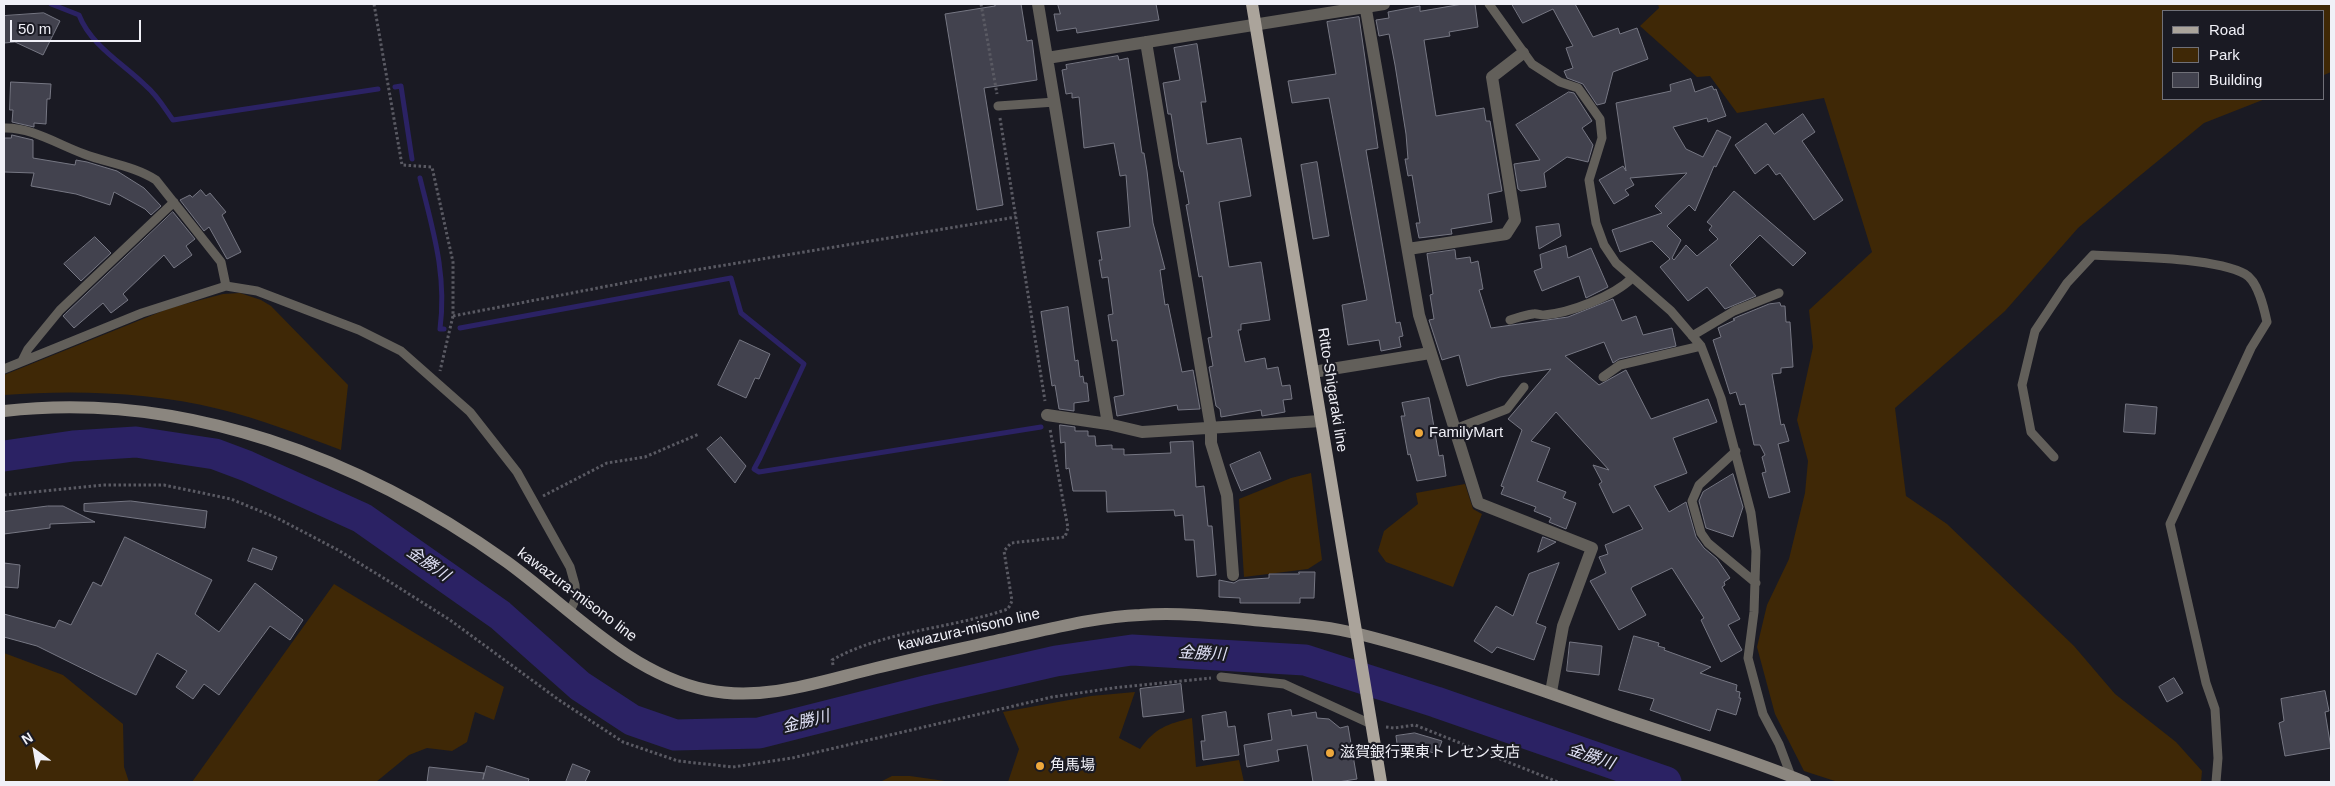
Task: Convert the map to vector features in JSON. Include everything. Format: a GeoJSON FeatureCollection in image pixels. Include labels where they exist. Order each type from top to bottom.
{"type":"FeatureCollection","features":[{"type":"Feature","properties":{"kind":"main road","name":"Ritto-Shigaraki line"},"geometry":{"type":"LineString","coordinates":[[1252,4],[1381,782]]}},
{"type":"Feature","properties":{"kind":"main road","name":"kawazura-misono line"},"geometry":{"type":"LineString","coordinates":[[4,411],[36,407],[105,408],[173,417],[224,427],[274,441],[375,483],[431,514],[505,561],[612,644],[668,678],[708,690],[752,694],[808,686],[835,678],[1060,627],[1138,615],[1211,615],[1356,633],[1551,692],[1791,779],[1805,782]]}},
{"type":"Feature","properties":{"kind":"street"},"geometry":{"type":"LineString","coordinates":[[1038,4],[1108,424]]}},
{"type":"Feature","properties":{"kind":"street"},"geometry":{"type":"LineString","coordinates":[[1047,58],[1384,4]]}},
{"type":"Feature","properties":{"kind":"street"},"geometry":{"type":"LineString","coordinates":[[1365,6],[1419,315],[1478,503],[1592,548],[1563,626],[1551,692]]}},
{"type":"Feature","properties":{"kind":"street"},"geometry":{"type":"LineString","coordinates":[[1146,42],[1211,428],[1211,443],[1227,494],[1233,576]]}},
{"type":"Feature","properties":{"kind":"street"},"geometry":{"type":"LineString","coordinates":[[1408,249],[1506,234],[1515,220],[1492,77],[1523,53]]}},
{"type":"Feature","properties":{"kind":"street"},"geometry":{"type":"LineString","coordinates":[[1313,372],[1430,353]]}},
{"type":"Feature","properties":{"kind":"street"},"geometry":{"type":"LineString","coordinates":[[1047,415],[1108,424],[1142,432],[1321,421]]}},
{"type":"Feature","properties":{"kind":"lane"},"geometry":{"type":"LineString","coordinates":[[1489,4],[1532,64],[1560,82],[1578,88],[1600,119],[1602,138],[1589,180],[1596,223],[1604,246],[1616,263],[1671,311],[1701,346],[1721,398],[1751,513],[1756,551],[1756,583],[1748,658],[1763,714],[1779,744],[1791,779]]}},
{"type":"Feature","properties":{"kind":"lane"},"geometry":{"type":"LineString","coordinates":[[998,106],[1054,102]]}},
{"type":"Feature","properties":{"kind":"lane"},"geometry":{"type":"LineString","coordinates":[[4,128],[29,132],[85,154],[145,173],[156,180],[221,262],[226,286]]}},
{"type":"Feature","properties":{"kind":"lane"},"geometry":{"type":"LineString","coordinates":[[22,361],[28,349],[60,310],[174,202]]}},
{"type":"Feature","properties":{"kind":"lane"},"geometry":{"type":"LineString","coordinates":[[2054,457],[2031,432],[2022,385],[2035,331],[2068,283],[2093,256],[2219,265],[2247,275],[2262,300],[2267,322],[2251,348],[2170,524],[2206,683],[2215,709],[2218,758],[2216,782]]}},
{"type":"Feature","properties":{"kind":"lane"},"geometry":{"type":"LineString","coordinates":[[1510,320],[1534,313],[1542,315],[1563,311],[1601,298],[1625,286],[1632,278]]}},
{"type":"Feature","properties":{"kind":"lane"},"geometry":{"type":"LineString","coordinates":[[4,368],[150,310],[226,286],[257,291],[299,309],[359,330],[401,351],[470,412],[517,472],[570,567],[576,598],[570,611]]}},
{"type":"Feature","properties":{"kind":"lane"},"geometry":{"type":"LineString","coordinates":[[1692,336],[1734,311],[1779,293]]}},
{"type":"Feature","properties":{"kind":"lane"},"geometry":{"type":"LineString","coordinates":[[1603,377],[1620,365],[1701,346]]}},
{"type":"Feature","properties":{"kind":"lane"},"geometry":{"type":"LineString","coordinates":[[1455,429],[1507,409],[1524,386]]}},
{"type":"Feature","properties":{"kind":"lane"},"geometry":{"type":"LineString","coordinates":[[1736,451],[1699,485],[1692,502],[1701,533],[1708,543],[1756,583]]}},
{"type":"Feature","properties":{"kind":"lane"},"geometry":{"type":"LineString","coordinates":[[1220,677],[1284,684],[1371,724]]}},
{"type":"Feature","properties":{"kind":"path"},"geometry":{"type":"LineString","coordinates":[[374,4],[402,165],[432,167],[453,262],[453,316],[442,367],[434,380]]}},
{"type":"Feature","properties":{"kind":"path"},"geometry":{"type":"LineString","coordinates":[[835,678],[832,660],[844,653],[920,629],[1008,608],[1012,601],[1004,551],[1011,543],[1064,537],[1068,528],[1047,415],[982,4]]}},
{"type":"Feature","properties":{"kind":"path"},"geometry":{"type":"LineString","coordinates":[[453,316],[665,275],[1016,217]]}},
{"type":"Feature","properties":{"kind":"path"},"geometry":{"type":"LineString","coordinates":[[534,502],[563,484],[607,463],[645,457],[699,434]]}},
{"type":"Feature","properties":{"kind":"path"},"geometry":{"type":"LineString","coordinates":[[1394,728],[1415,726],[1558,782]]}},
{"type":"Feature","properties":{"kind":"green space"},"geometry":{"type":"Polygon","coordinates":[[[1658,4],[2331,4],[2331,72],[2325,75],[2325,10],[2162,10],[2162,100],[2262,100],[2204,123],[2131,183],[2078,228],[2005,311],[1895,408],[1906,496],[1947,524],[2074,646],[2115,694],[2176,742],[2202,771],[2201,782],[1838,782],[1804,771],[1775,714],[1757,647],[1767,605],[1789,559],[1805,493],[1808,461],[1797,420],[1813,347],[1809,310],[1872,252],[1824,98],[1737,113],[1710,76],[1697,77],[1640,26],[1659,8],[1658,4]]]}},
{"type":"Feature","properties":{"kind":"green space"},"geometry":{"type":"Polygon","coordinates":[[[240,293],[261,300],[271,306],[348,385],[341,450],[250,418],[193,403],[112,394],[31,393],[4,395],[4,375],[170,308],[223,294],[240,293]]]}},
{"type":"Feature","properties":{"kind":"green space"},"geometry":{"type":"Polygon","coordinates":[[[1311,473],[1322,560],[1308,569],[1244,577],[1239,499],[1291,478],[1311,473]]]}},
{"type":"Feature","properties":{"kind":"green space"},"geometry":{"type":"Polygon","coordinates":[[[1465,484],[1473,509],[1482,514],[1453,587],[1386,562],[1378,551],[1384,531],[1418,504],[1416,493],[1465,484]]]}},
{"type":"Feature","properties":{"kind":"green space"},"geometry":{"type":"Polygon","coordinates":[[[334,584],[504,687],[494,720],[475,712],[467,742],[452,751],[427,748],[409,755],[376,782],[192,782],[334,584]]]}},
{"type":"Feature","properties":{"kind":"green space"},"geometry":{"type":"Polygon","coordinates":[[[4,653],[63,675],[123,724],[124,767],[129,782],[4,782],[4,653]]]}},
{"type":"Feature","properties":{"kind":"green space"},"geometry":{"type":"Polygon","coordinates":[[[1135,692],[1119,738],[1140,749],[1151,736],[1162,728],[1175,722],[1192,718],[1196,767],[1239,760],[1244,782],[1008,782],[1019,749],[1003,712],[1091,696],[1135,692]]]}},
{"type":"Feature","properties":{"kind":"green space"},"geometry":{"type":"Polygon","coordinates":[[[892,776],[910,776],[952,782],[880,782],[892,776]]]}},
{"type":"Feature","properties":{"kind":"building"},"geometry":{"type":"Polygon","coordinates":[[[994,4],[1021,4],[1027,41],[1032,40],[1037,80],[984,88],[1003,205],[977,210],[945,14],[995,6],[994,4]]]}},
{"type":"Feature","properties":{"kind":"building"},"geometry":{"type":"Polygon","coordinates":[[[1058,4],[1156,4],[1159,20],[1077,33],[1076,28],[1057,31],[1054,14],[1060,14],[1058,4]]]}},
{"type":"Feature","properties":{"kind":"building"},"geometry":{"type":"Polygon","coordinates":[[[1463,4],[1475,4],[1478,27],[1449,32],[1450,36],[1424,40],[1436,116],[1484,108],[1486,121],[1490,121],[1502,191],[1488,194],[1492,222],[1451,229],[1452,234],[1419,238],[1416,223],[1420,223],[1412,175],[1408,176],[1405,159],[1408,159],[1406,134],[1389,34],[1379,36],[1376,20],[1389,18],[1388,12],[1420,6],[1420,11],[1463,4]]]}},
{"type":"Feature","properties":{"kind":"building"},"geometry":{"type":"Polygon","coordinates":[[[1512,4],[1575,4],[1593,37],[1618,28],[1620,34],[1637,28],[1648,59],[1613,72],[1605,103],[1597,105],[1583,84],[1567,78],[1564,71],[1573,68],[1566,48],[1573,46],[1553,9],[1523,23],[1512,4]]]}},
{"type":"Feature","properties":{"kind":"building"},"geometry":{"type":"Polygon","coordinates":[[[44,13],[60,21],[43,55],[15,42],[4,43],[4,16],[44,13]]]}},
{"type":"Feature","properties":{"kind":"building"},"geometry":{"type":"Polygon","coordinates":[[[1359,17],[1378,148],[1366,150],[1396,323],[1400,322],[1403,336],[1399,337],[1401,347],[1381,351],[1379,340],[1348,345],[1342,305],[1367,300],[1329,98],[1292,103],[1288,81],[1336,74],[1327,22],[1359,17]]]}},
{"type":"Feature","properties":{"kind":"building"},"geometry":{"type":"Polygon","coordinates":[[[1197,44],[1206,102],[1201,102],[1207,144],[1241,138],[1251,196],[1219,202],[1229,267],[1261,262],[1270,320],[1241,324],[1241,330],[1238,330],[1245,362],[1265,358],[1267,369],[1278,367],[1282,386],[1290,385],[1292,399],[1283,400],[1285,412],[1262,416],[1261,410],[1221,417],[1220,409],[1216,406],[1209,367],[1213,366],[1208,338],[1212,337],[1202,276],[1199,277],[1186,205],[1189,204],[1183,171],[1181,172],[1179,166],[1171,114],[1168,114],[1163,83],[1180,80],[1174,48],[1197,44]]]}},
{"type":"Feature","properties":{"kind":"building"},"geometry":{"type":"Polygon","coordinates":[[[1118,56],[1119,60],[1128,58],[1142,153],[1144,153],[1147,171],[1153,223],[1165,269],[1160,270],[1165,305],[1168,304],[1182,372],[1193,370],[1200,409],[1178,410],[1177,405],[1117,416],[1114,397],[1124,395],[1117,340],[1112,341],[1108,315],[1113,314],[1108,277],[1102,278],[1099,260],[1102,260],[1097,232],[1130,227],[1126,175],[1120,176],[1114,143],[1084,148],[1079,97],[1072,98],[1072,93],[1066,94],[1062,70],[1067,69],[1066,65],[1118,56]]]}},
{"type":"Feature","properties":{"kind":"building"},"geometry":{"type":"Polygon","coordinates":[[[1691,79],[1695,92],[1712,86],[1714,90],[1716,89],[1726,116],[1708,122],[1707,118],[1673,127],[1686,149],[1703,157],[1717,130],[1731,137],[1716,167],[1714,166],[1695,211],[1689,205],[1667,226],[1681,240],[1672,258],[1674,260],[1686,245],[1697,256],[1718,239],[1709,230],[1712,226],[1707,222],[1734,191],[1806,253],[1793,266],[1760,235],[1730,265],[1756,296],[1725,309],[1707,287],[1688,301],[1660,267],[1670,259],[1652,241],[1620,252],[1612,230],[1662,213],[1655,206],[1687,173],[1630,178],[1634,185],[1625,190],[1629,195],[1614,204],[1599,180],[1623,166],[1626,171],[1616,103],[1671,91],[1670,85],[1691,79]]]}},
{"type":"Feature","properties":{"kind":"building"},"geometry":{"type":"Polygon","coordinates":[[[11,82],[51,84],[50,99],[47,99],[46,124],[34,123],[34,127],[12,122],[13,110],[10,110],[11,82]]]}},
{"type":"Feature","properties":{"kind":"building"},"geometry":{"type":"Polygon","coordinates":[[[1569,92],[1574,93],[1592,121],[1582,128],[1593,145],[1588,162],[1567,157],[1544,173],[1546,187],[1521,191],[1518,189],[1514,164],[1540,160],[1516,125],[1569,92]]]}},
{"type":"Feature","properties":{"kind":"building"},"geometry":{"type":"Polygon","coordinates":[[[1803,114],[1815,132],[1802,141],[1843,200],[1814,220],[1780,173],[1776,175],[1768,164],[1755,174],[1735,145],[1766,123],[1774,134],[1803,114]]]}},
{"type":"Feature","properties":{"kind":"building"},"geometry":{"type":"Polygon","coordinates":[[[12,135],[33,140],[33,158],[75,165],[76,160],[117,171],[144,188],[161,206],[151,215],[145,209],[114,192],[110,205],[76,194],[31,186],[34,173],[4,172],[4,138],[11,138],[12,135]]]}},
{"type":"Feature","properties":{"kind":"building"},"geometry":{"type":"Polygon","coordinates":[[[1317,162],[1329,236],[1313,239],[1301,165],[1317,162]]]}},
{"type":"Feature","properties":{"kind":"building"},"geometry":{"type":"Polygon","coordinates":[[[201,190],[206,196],[210,193],[226,212],[222,215],[241,252],[227,259],[209,227],[204,231],[180,200],[190,195],[192,197],[201,190]]]}},
{"type":"Feature","properties":{"kind":"building"},"geometry":{"type":"Polygon","coordinates":[[[173,212],[195,239],[186,246],[192,255],[174,268],[164,255],[123,294],[128,300],[111,313],[103,303],[74,328],[63,316],[173,212]]]}},
{"type":"Feature","properties":{"kind":"building"},"geometry":{"type":"Polygon","coordinates":[[[1559,224],[1561,236],[1539,249],[1536,227],[1559,224]]]}},
{"type":"Feature","properties":{"kind":"building"},"geometry":{"type":"Polygon","coordinates":[[[95,237],[111,253],[81,281],[64,264],[95,237]]]}},
{"type":"Feature","properties":{"kind":"building"},"geometry":{"type":"Polygon","coordinates":[[[1566,246],[1568,258],[1591,248],[1608,287],[1586,298],[1579,276],[1542,291],[1534,271],[1542,268],[1540,255],[1566,246]]]}},
{"type":"Feature","properties":{"kind":"building"},"geometry":{"type":"Polygon","coordinates":[[[1455,250],[1456,259],[1470,257],[1471,263],[1478,261],[1483,289],[1479,290],[1491,328],[1568,317],[1613,299],[1622,321],[1636,316],[1643,335],[1672,328],[1676,346],[1619,359],[1613,363],[1604,342],[1565,356],[1599,385],[1626,370],[1651,419],[1708,399],[1717,422],[1673,438],[1687,473],[1654,486],[1669,512],[1686,502],[1696,537],[1704,548],[1717,559],[1730,578],[1724,582],[1725,585],[1722,587],[1740,619],[1728,625],[1742,650],[1721,662],[1701,620],[1704,618],[1672,568],[1632,587],[1631,589],[1646,615],[1619,630],[1590,581],[1606,573],[1599,557],[1608,554],[1605,545],[1643,529],[1629,505],[1613,513],[1599,484],[1602,482],[1593,465],[1609,470],[1556,412],[1531,441],[1550,448],[1537,481],[1566,492],[1563,498],[1576,503],[1566,529],[1549,522],[1551,518],[1534,511],[1536,507],[1501,494],[1504,487],[1501,486],[1522,430],[1508,419],[1551,369],[1500,377],[1467,386],[1459,355],[1442,360],[1429,320],[1434,319],[1430,295],[1433,294],[1427,254],[1455,250]]]}},
{"type":"Feature","properties":{"kind":"building"},"geometry":{"type":"Polygon","coordinates":[[[1780,303],[1781,306],[1785,306],[1786,322],[1790,322],[1793,367],[1781,368],[1781,373],[1772,374],[1781,425],[1784,424],[1789,441],[1778,444],[1790,492],[1769,498],[1762,473],[1766,472],[1762,457],[1765,455],[1760,445],[1754,445],[1745,404],[1740,405],[1736,392],[1730,394],[1713,340],[1721,337],[1718,328],[1735,320],[1733,319],[1769,304],[1780,303]]]}},
{"type":"Feature","properties":{"kind":"building"},"geometry":{"type":"Polygon","coordinates":[[[1068,307],[1075,361],[1078,360],[1080,377],[1083,376],[1084,383],[1087,383],[1089,401],[1074,403],[1074,411],[1059,409],[1055,385],[1052,386],[1041,312],[1068,307]]]}},
{"type":"Feature","properties":{"kind":"building"},"geometry":{"type":"Polygon","coordinates":[[[740,340],[770,354],[759,379],[755,378],[746,398],[718,385],[740,340]]]}},
{"type":"Feature","properties":{"kind":"building","name":"FamilyMart"},"geometry":{"type":"Polygon","coordinates":[[[1429,398],[1439,456],[1443,455],[1446,476],[1417,481],[1410,454],[1408,455],[1401,416],[1405,416],[1402,403],[1429,398]]]}},
{"type":"Feature","properties":{"kind":"building"},"geometry":{"type":"Polygon","coordinates":[[[2126,404],[2157,407],[2155,434],[2124,432],[2126,404]]]}},
{"type":"Feature","properties":{"kind":"building"},"geometry":{"type":"Polygon","coordinates":[[[1060,425],[1075,427],[1075,431],[1088,431],[1088,436],[1095,436],[1096,446],[1112,445],[1112,449],[1124,449],[1124,455],[1171,453],[1170,442],[1193,441],[1196,487],[1204,486],[1208,526],[1212,526],[1216,575],[1197,577],[1194,540],[1185,540],[1183,515],[1175,516],[1174,510],[1107,512],[1106,491],[1073,491],[1069,468],[1066,469],[1065,442],[1061,443],[1060,425]]]}},
{"type":"Feature","properties":{"kind":"building"},"geometry":{"type":"Polygon","coordinates":[[[721,437],[746,466],[735,483],[707,449],[721,437]]]}},
{"type":"Feature","properties":{"kind":"building"},"geometry":{"type":"Polygon","coordinates":[[[1260,452],[1271,479],[1241,491],[1230,465],[1260,452]]]}},
{"type":"Feature","properties":{"kind":"building"},"geometry":{"type":"Polygon","coordinates":[[[1733,474],[1743,507],[1733,537],[1706,528],[1699,501],[1703,492],[1733,474]]]}},
{"type":"Feature","properties":{"kind":"building"},"geometry":{"type":"Polygon","coordinates":[[[131,501],[207,511],[205,528],[84,511],[84,504],[131,501]]]}},
{"type":"Feature","properties":{"kind":"building"},"geometry":{"type":"Polygon","coordinates":[[[48,506],[63,506],[95,522],[50,524],[50,528],[4,534],[4,512],[48,506]]]}},
{"type":"Feature","properties":{"kind":"building"},"geometry":{"type":"Polygon","coordinates":[[[125,537],[212,580],[195,614],[219,632],[255,583],[303,620],[290,640],[270,626],[219,695],[204,684],[193,699],[176,687],[187,671],[157,653],[136,695],[37,646],[4,637],[4,614],[55,628],[59,620],[71,625],[93,582],[101,586],[125,537]]]}},
{"type":"Feature","properties":{"kind":"building"},"geometry":{"type":"Polygon","coordinates":[[[1543,537],[1556,542],[1538,552],[1543,537]]]}},
{"type":"Feature","properties":{"kind":"building"},"geometry":{"type":"Polygon","coordinates":[[[253,548],[277,557],[272,570],[248,561],[253,548]]]}},
{"type":"Feature","properties":{"kind":"building"},"geometry":{"type":"Polygon","coordinates":[[[4,563],[20,565],[18,588],[4,587],[4,563]]]}},
{"type":"Feature","properties":{"kind":"building"},"geometry":{"type":"Polygon","coordinates":[[[1559,563],[1536,623],[1546,627],[1534,660],[1497,647],[1492,653],[1474,641],[1496,606],[1513,616],[1529,574],[1559,563]]]}},
{"type":"Feature","properties":{"kind":"building"},"geometry":{"type":"Polygon","coordinates":[[[1299,572],[1315,572],[1314,598],[1300,598],[1300,603],[1240,603],[1240,598],[1219,597],[1219,580],[1234,583],[1239,580],[1269,578],[1269,574],[1299,574],[1299,572]]]}},
{"type":"Feature","properties":{"kind":"building"},"geometry":{"type":"Polygon","coordinates":[[[1634,636],[1659,643],[1658,646],[1665,648],[1664,650],[1711,667],[1700,673],[1737,685],[1736,691],[1740,692],[1739,698],[1741,698],[1736,715],[1717,709],[1710,731],[1650,710],[1654,699],[1619,690],[1634,636]]]}},
{"type":"Feature","properties":{"kind":"building"},"geometry":{"type":"Polygon","coordinates":[[[1570,642],[1602,646],[1599,675],[1567,671],[1570,642]]]}},
{"type":"Feature","properties":{"kind":"building"},"geometry":{"type":"Polygon","coordinates":[[[2174,678],[2183,693],[2167,702],[2159,687],[2174,678]]]}},
{"type":"Feature","properties":{"kind":"building"},"geometry":{"type":"Polygon","coordinates":[[[1181,684],[1184,712],[1143,717],[1140,689],[1181,684]]]}},
{"type":"Feature","properties":{"kind":"building"},"geometry":{"type":"Polygon","coordinates":[[[2325,691],[2329,711],[2325,712],[2331,748],[2285,756],[2279,723],[2284,721],[2281,699],[2325,691]]]}},
{"type":"Feature","properties":{"kind":"building"},"geometry":{"type":"Polygon","coordinates":[[[1291,710],[1292,716],[1316,712],[1317,718],[1329,719],[1340,728],[1348,726],[1357,779],[1338,782],[1313,782],[1307,745],[1277,750],[1279,761],[1247,767],[1244,745],[1272,740],[1268,714],[1291,710]]]}},
{"type":"Feature","properties":{"kind":"building"},"geometry":{"type":"Polygon","coordinates":[[[1226,712],[1228,727],[1235,726],[1239,755],[1203,760],[1201,741],[1205,741],[1202,716],[1226,712]]]}},
{"type":"Feature","properties":{"kind":"building"},"geometry":{"type":"Polygon","coordinates":[[[1415,733],[1442,741],[1437,754],[1418,748],[1398,751],[1396,736],[1415,733]]]}},
{"type":"Feature","properties":{"kind":"building"},"geometry":{"type":"Polygon","coordinates":[[[573,764],[590,771],[585,782],[566,782],[573,764]]]}},
{"type":"Feature","properties":{"kind":"building"},"geometry":{"type":"Polygon","coordinates":[[[487,766],[529,779],[528,782],[427,782],[429,767],[484,773],[483,779],[487,766]]]}},
{"type":"Feature","properties":{"kind":"waterway"},"geometry":{"type":"LineString","coordinates":[[51,4],[79,15],[91,36],[150,90],[173,120],[378,89]]}},
{"type":"Feature","properties":{"kind":"waterway"},"geometry":{"type":"LineString","coordinates":[[395,87],[401,86],[412,159]]}},
{"type":"Feature","properties":{"kind":"waterway"},"geometry":{"type":"LineString","coordinates":[[420,178],[438,253],[442,290],[440,329],[444,329]]}},
{"type":"Feature","properties":{"kind":"waterway"},"geometry":{"type":"LineString","coordinates":[[460,328],[731,278],[741,313],[804,364],[754,469],[759,472],[1041,427]]}},
{"type":"Feature","properties":{"kind":"waterway","name":"金勝川"},"geometry":{"type":"LineString","coordinates":[[4,456],[73,446],[136,442],[215,454],[247,466],[362,518],[500,615],[580,686],[632,720],[675,735],[759,733],[929,690],[1056,661],[1132,650],[1305,660],[1436,702],[1666,782]]}},
{"type":"Feature","properties":{"kind":"place","name":"FamilyMart"},"geometry":{"type":"Point","coordinates":[1419,433]}},
{"type":"Feature","properties":{"kind":"place","name":"滋賀銀行栗東トレセン支店"},"geometry":{"type":"Point","coordinates":[1330,753]}},
{"type":"Feature","properties":{"kind":"place","name":"角馬場"},"geometry":{"type":"Point","coordinates":[1040,766]}}]}
